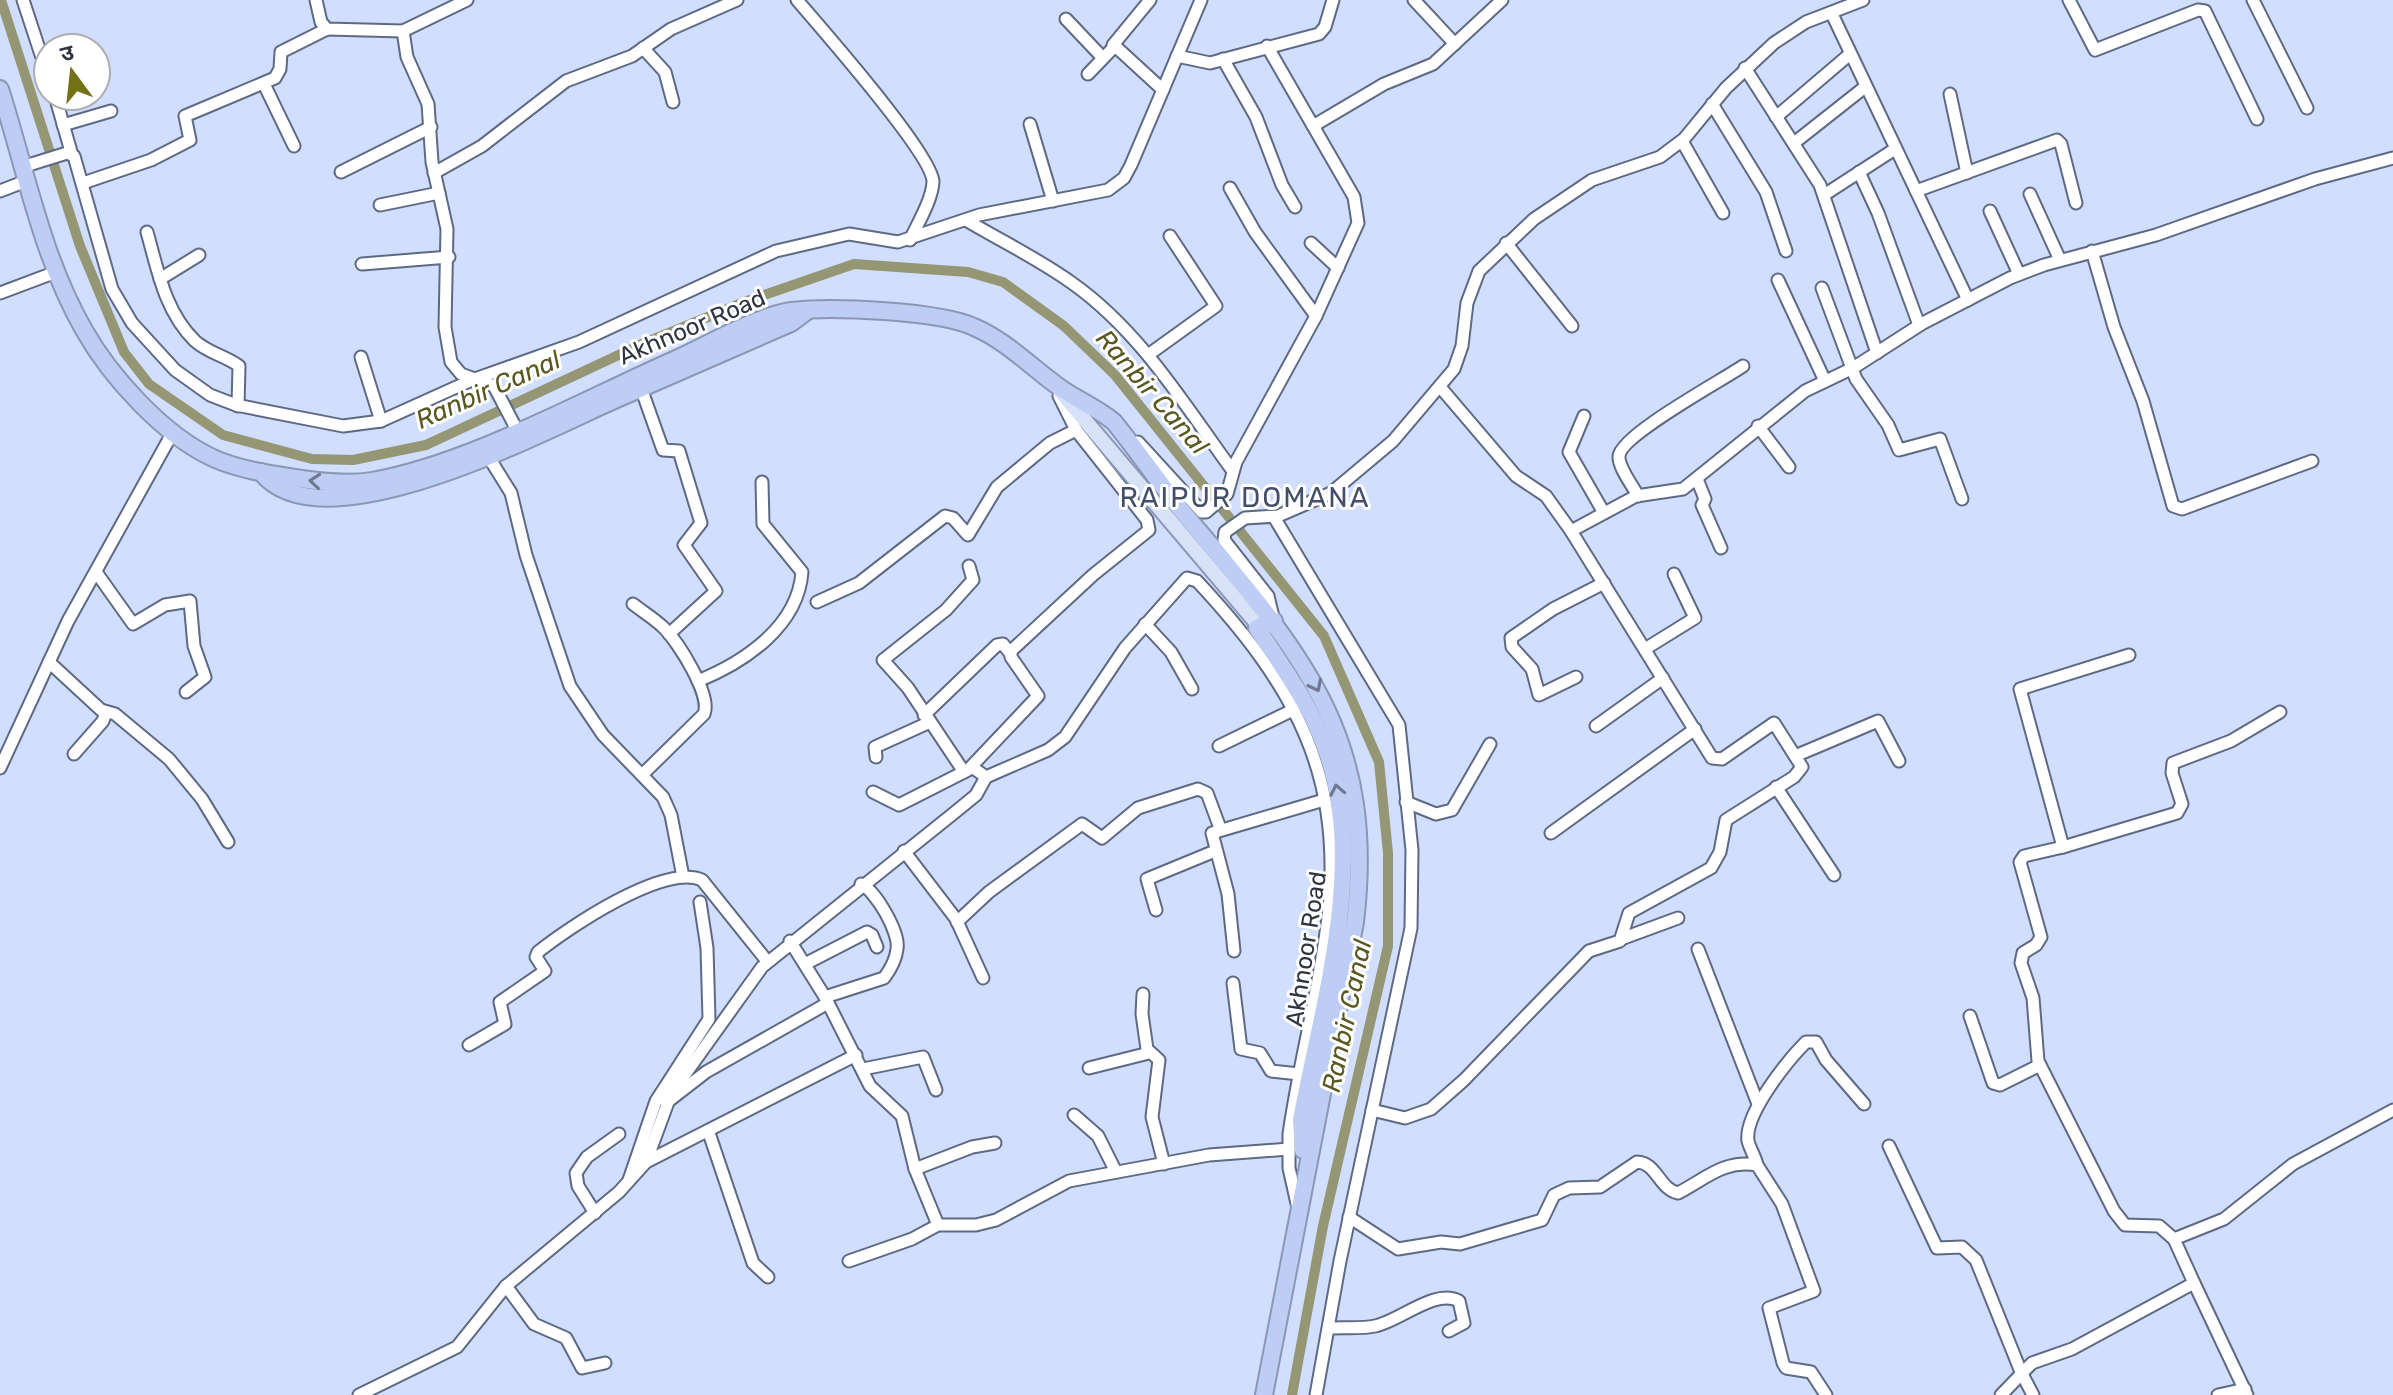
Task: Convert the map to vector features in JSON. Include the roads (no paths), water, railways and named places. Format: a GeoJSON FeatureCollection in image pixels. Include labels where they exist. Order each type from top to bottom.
{"type":"FeatureCollection","features":[{"type":"Feature","properties":{"kind":"highway"},"geometry":{"type":"LineString","coordinates":[[0,89],[28,170],[56,272],[102,359],[158,421],[213,458],[261,472],[278,490],[293,494],[350,496],[420,483],[791,323],[807,311]]}},
{"type":"Feature","properties":{"kind":"highway","name":"Akhnoor Road"},"geometry":{"type":"LineString","coordinates":[[261,472],[314,481],[373,481],[425,467],[514,424],[786,312],[949,318],[1001,341],[1054,384],[1101,411],[1120,430],[1213,548],[1267,624],[1305,666],[1331,719],[1349,772],[1359,838],[1355,922],[1264,1395]]}},
{"type":"Feature","properties":{"kind":"main road"},"geometry":{"type":"LineString","coordinates":[[1054,384],[1267,624]]}},
{"type":"Feature","properties":{"kind":"street"},"geometry":{"type":"LineString","coordinates":[[23,0],[34,32]]}},
{"type":"Feature","properties":{"kind":"street"},"geometry":{"type":"LineString","coordinates":[[316,0],[321,22],[327,29]]}},
{"type":"Feature","properties":{"kind":"street"},"geometry":{"type":"LineString","coordinates":[[83,183],[177,149],[192,138],[185,116],[264,84],[278,75],[281,52],[327,29],[403,31],[467,0]]}},
{"type":"Feature","properties":{"kind":"street"},"geometry":{"type":"LineString","coordinates":[[434,173],[482,146],[566,81],[643,48],[671,29],[737,0]]}},
{"type":"Feature","properties":{"kind":"street"},"geometry":{"type":"LineString","coordinates":[[797,0],[903,128],[928,163],[931,191],[910,240]]}},
{"type":"Feature","properties":{"kind":"street"},"geometry":{"type":"LineString","coordinates":[[1088,74],[1150,0]]}},
{"type":"Feature","properties":{"kind":"street"},"geometry":{"type":"LineString","coordinates":[[59,112],[69,154],[83,183],[112,289],[132,323],[175,370],[210,395],[238,406],[343,426],[381,421],[472,380],[579,342],[776,251],[849,234],[887,243],[910,240],[966,220],[1108,190],[1124,178],[1201,0]]}},
{"type":"Feature","properties":{"kind":"street"},"geometry":{"type":"LineString","coordinates":[[1177,56],[1203,63],[1321,32],[1333,0]]}},
{"type":"Feature","properties":{"kind":"street"},"geometry":{"type":"LineString","coordinates":[[1414,0],[1455,44]]}},
{"type":"Feature","properties":{"kind":"street"},"geometry":{"type":"LineString","coordinates":[[1313,126],[1384,84],[1433,64],[1502,0]]}},
{"type":"Feature","properties":{"kind":"street"},"geometry":{"type":"LineString","coordinates":[[1267,624],[1268,596],[1224,540],[1225,532],[1243,519],[1274,517],[1340,488],[1393,441],[1441,388],[1459,358],[1473,284],[1479,271],[1506,243],[1584,184],[1660,157],[1682,141],[1745,68],[1791,31],[1863,0]]}},
{"type":"Feature","properties":{"kind":"street"},"geometry":{"type":"LineString","coordinates":[[2069,0],[2095,50],[2160,24],[2205,11],[2257,119]]}},
{"type":"Feature","properties":{"kind":"street"},"geometry":{"type":"LineString","coordinates":[[2253,0],[2307,108]]}},
{"type":"Feature","properties":{"kind":"street"},"geometry":{"type":"LineString","coordinates":[[1832,14],[1968,300]]}},
{"type":"Feature","properties":{"kind":"street"},"geometry":{"type":"LineString","coordinates":[[1066,19],[1102,57]]}},
{"type":"Feature","properties":{"kind":"street"},"geometry":{"type":"LineString","coordinates":[[403,31],[410,67],[428,104],[434,173],[449,257],[447,346],[455,369],[472,380],[488,382],[498,390],[514,424]]}},
{"type":"Feature","properties":{"kind":"street"},"geometry":{"type":"LineString","coordinates":[[1113,45],[1163,90]]}},
{"type":"Feature","properties":{"kind":"street"},"geometry":{"type":"LineString","coordinates":[[1120,430],[1138,442],[1199,510],[1206,512],[1225,496],[1232,470],[1316,316],[1358,223],[1357,204],[1267,46]]}},
{"type":"Feature","properties":{"kind":"street"},"geometry":{"type":"LineString","coordinates":[[643,48],[665,72],[673,102]]}},
{"type":"Feature","properties":{"kind":"street"},"geometry":{"type":"LineString","coordinates":[[1776,117],[1850,54]]}},
{"type":"Feature","properties":{"kind":"street"},"geometry":{"type":"LineString","coordinates":[[1223,59],[1256,117],[1282,185],[1295,207]]}},
{"type":"Feature","properties":{"kind":"street"},"geometry":{"type":"LineString","coordinates":[[1745,68],[1824,195],[1877,353]]}},
{"type":"Feature","properties":{"kind":"street"},"geometry":{"type":"LineString","coordinates":[[264,84],[294,146]]}},
{"type":"Feature","properties":{"kind":"street"},"geometry":{"type":"LineString","coordinates":[[1794,143],[1865,87]]}},
{"type":"Feature","properties":{"kind":"street"},"geometry":{"type":"LineString","coordinates":[[1950,94],[1967,173]]}},
{"type":"Feature","properties":{"kind":"street"},"geometry":{"type":"LineString","coordinates":[[1712,104],[1766,192],[1786,251]]}},
{"type":"Feature","properties":{"kind":"street"},"geometry":{"type":"LineString","coordinates":[[63,125],[108,112]]}},
{"type":"Feature","properties":{"kind":"street"},"geometry":{"type":"LineString","coordinates":[[1030,124],[1053,201]]}},
{"type":"Feature","properties":{"kind":"street"},"geometry":{"type":"LineString","coordinates":[[341,172],[431,127]]}},
{"type":"Feature","properties":{"kind":"street"},"geometry":{"type":"LineString","coordinates":[[1916,191],[2057,140],[2061,144],[2076,203]]}},
{"type":"Feature","properties":{"kind":"street"},"geometry":{"type":"LineString","coordinates":[[1682,141],[1723,213]]}},
{"type":"Feature","properties":{"kind":"street"},"geometry":{"type":"LineString","coordinates":[[1824,195],[1895,149]]}},
{"type":"Feature","properties":{"kind":"street"},"geometry":{"type":"LineString","coordinates":[[0,191],[28,170],[69,154]]}},
{"type":"Feature","properties":{"kind":"street"},"geometry":{"type":"LineString","coordinates":[[1571,531],[1638,496],[1677,491],[1730,454],[1786,403],[1853,368],[1919,325],[2019,274],[2156,235],[2315,179],[2393,158]]}},
{"type":"Feature","properties":{"kind":"street"},"geometry":{"type":"LineString","coordinates":[[1859,172],[1888,239],[1919,325]]}},
{"type":"Feature","properties":{"kind":"street"},"geometry":{"type":"LineString","coordinates":[[1230,188],[1255,232],[1316,316]]}},
{"type":"Feature","properties":{"kind":"street"},"geometry":{"type":"LineString","coordinates":[[380,205],[439,193]]}},
{"type":"Feature","properties":{"kind":"street"},"geometry":{"type":"LineString","coordinates":[[2030,194],[2060,260]]}},
{"type":"Feature","properties":{"kind":"street"},"geometry":{"type":"LineString","coordinates":[[1990,211],[2019,274]]}},
{"type":"Feature","properties":{"kind":"street"},"geometry":{"type":"LineString","coordinates":[[966,220],[1073,283],[1148,355],[1232,470]]}},
{"type":"Feature","properties":{"kind":"street"},"geometry":{"type":"LineString","coordinates":[[147,232],[168,304],[196,341],[239,366],[238,406]]}},
{"type":"Feature","properties":{"kind":"street"},"geometry":{"type":"LineString","coordinates":[[1148,355],[1216,306],[1170,236]]}},
{"type":"Feature","properties":{"kind":"street"},"geometry":{"type":"LineString","coordinates":[[1311,243],[1338,268]]}},
{"type":"Feature","properties":{"kind":"street"},"geometry":{"type":"LineString","coordinates":[[1506,243],[1572,326]]}},
{"type":"Feature","properties":{"kind":"street"},"geometry":{"type":"LineString","coordinates":[[2092,251],[2114,327],[2143,401],[2173,506],[2182,509],[2312,461]]}},
{"type":"Feature","properties":{"kind":"street"},"geometry":{"type":"LineString","coordinates":[[160,279],[199,255]]}},
{"type":"Feature","properties":{"kind":"street"},"geometry":{"type":"LineString","coordinates":[[362,264],[449,257]]}},
{"type":"Feature","properties":{"kind":"street"},"geometry":{"type":"LineString","coordinates":[[0,293],[56,272]]}},
{"type":"Feature","properties":{"kind":"street"},"geometry":{"type":"LineString","coordinates":[[1778,280],[1825,381]]}},
{"type":"Feature","properties":{"kind":"street"},"geometry":{"type":"LineString","coordinates":[[1822,288],[1853,368],[1899,450],[1941,440],[1962,499]]}},
{"type":"Feature","properties":{"kind":"street"},"geometry":{"type":"LineString","coordinates":[[361,357],[381,421]]}},
{"type":"Feature","properties":{"kind":"street"},"geometry":{"type":"LineString","coordinates":[[1638,496],[1620,461],[1622,451],[1658,417],[1709,390],[1743,366]]}},
{"type":"Feature","properties":{"kind":"street"},"geometry":{"type":"LineString","coordinates":[[1010,653],[1093,575],[1149,530],[1147,520],[1076,430],[1054,384]]}},
{"type":"Feature","properties":{"kind":"street"},"geometry":{"type":"LineString","coordinates":[[641,388],[663,450],[679,451],[688,470],[701,524],[684,545],[716,591],[669,634]]}},
{"type":"Feature","properties":{"kind":"street"},"geometry":{"type":"LineString","coordinates":[[1441,388],[1516,476],[1546,496],[1604,583],[1712,758],[1719,760],[1777,723],[1801,769],[1726,820],[1720,852],[1711,868],[1629,913],[1621,939]]}},
{"type":"Feature","properties":{"kind":"street"},"geometry":{"type":"LineString","coordinates":[[1584,416],[1569,452],[1604,513]]}},
{"type":"Feature","properties":{"kind":"street"},"geometry":{"type":"LineString","coordinates":[[1758,426],[1789,467]]}},
{"type":"Feature","properties":{"kind":"street"},"geometry":{"type":"LineString","coordinates":[[817,602],[859,583],[945,516],[953,518],[968,535],[1001,483],[1046,445],[1076,430]]}},
{"type":"Feature","properties":{"kind":"street"},"geometry":{"type":"LineString","coordinates":[[0,768],[173,432]]}},
{"type":"Feature","properties":{"kind":"street"},"geometry":{"type":"LineString","coordinates":[[488,456],[511,493],[526,555],[570,686],[603,735],[643,774],[667,805],[683,877]]}},
{"type":"Feature","properties":{"kind":"street"},"geometry":{"type":"LineString","coordinates":[[1697,479],[1705,497],[1702,505],[1721,548]]}},
{"type":"Feature","properties":{"kind":"street"},"geometry":{"type":"LineString","coordinates":[[698,681],[744,658],[781,623],[795,604],[802,572],[763,524],[762,482]]}},
{"type":"Feature","properties":{"kind":"street"},"geometry":{"type":"LineString","coordinates":[[1274,517],[1399,725],[1414,887],[1411,928],[1349,1217],[1316,1395]]}},
{"type":"Feature","properties":{"kind":"street"},"geometry":{"type":"LineString","coordinates":[[969,566],[973,580],[946,610],[883,660],[968,770],[986,777]]}},
{"type":"Feature","properties":{"kind":"street"},"geometry":{"type":"LineString","coordinates":[[1645,649],[1695,618],[1674,574]]}},
{"type":"Feature","properties":{"kind":"street"},"geometry":{"type":"LineString","coordinates":[[98,576],[133,624],[165,605],[190,601],[194,646],[205,677],[186,692]]}},
{"type":"Feature","properties":{"kind":"street"},"geometry":{"type":"LineString","coordinates":[[646,1162],[666,1103],[716,1026],[767,961],[976,795],[986,777],[1048,750],[1065,737],[1112,664],[1183,581],[1194,578],[1260,652],[1295,709],[1311,746],[1324,800],[1330,850],[1328,923],[1299,1074],[1289,1149],[1298,1208]]}},
{"type":"Feature","properties":{"kind":"street"},"geometry":{"type":"LineString","coordinates":[[1576,677],[1539,695],[1532,669],[1512,647],[1511,638],[1553,609],[1604,583]]}},
{"type":"Feature","properties":{"kind":"street"},"geometry":{"type":"LineString","coordinates":[[633,604],[669,634],[698,681],[706,710],[643,774]]}},
{"type":"Feature","properties":{"kind":"street"},"geometry":{"type":"LineString","coordinates":[[1145,624],[1171,652],[1192,689]]}},
{"type":"Feature","properties":{"kind":"street"},"geometry":{"type":"LineString","coordinates":[[873,792],[899,805],[968,770],[1038,696],[1005,645],[997,645],[926,719],[875,747],[876,757]]}},
{"type":"Feature","properties":{"kind":"street"},"geometry":{"type":"LineString","coordinates":[[2063,847],[2020,689],[2129,655]]}},
{"type":"Feature","properties":{"kind":"street"},"geometry":{"type":"LineString","coordinates":[[53,665],[106,712],[115,714],[176,766],[202,799],[228,842]]}},
{"type":"Feature","properties":{"kind":"street"},"geometry":{"type":"LineString","coordinates":[[1596,726],[1663,678]]}},
{"type":"Feature","properties":{"kind":"street"},"geometry":{"type":"LineString","coordinates":[[1219,746],[1295,709]]}},
{"type":"Feature","properties":{"kind":"street"},"geometry":{"type":"LineString","coordinates":[[74,754],[103,721],[106,712]]}},
{"type":"Feature","properties":{"kind":"street"},"geometry":{"type":"LineString","coordinates":[[2218,1395],[2246,1392],[2174,1239],[2159,1226],[2132,1227],[2120,1221],[2040,1065],[2033,998],[2021,957],[2041,937],[2020,862],[2024,856],[2177,813],[2182,804],[2172,773],[2173,763],[2231,741],[2280,712]]}},
{"type":"Feature","properties":{"kind":"street"},"geometry":{"type":"LineString","coordinates":[[1795,756],[1878,721],[1899,761]]}},
{"type":"Feature","properties":{"kind":"street"},"geometry":{"type":"LineString","coordinates":[[1551,833],[1695,729]]}},
{"type":"Feature","properties":{"kind":"street"},"geometry":{"type":"LineString","coordinates":[[1406,802],[1436,814],[1452,810],[1490,744]]}},
{"type":"Feature","properties":{"kind":"street"},"geometry":{"type":"LineString","coordinates":[[1776,787],[1834,875]]}},
{"type":"Feature","properties":{"kind":"street"},"geometry":{"type":"LineString","coordinates":[[957,922],[989,892],[1082,824],[1102,838],[1145,804],[1202,789],[1207,793],[1220,828]]}},
{"type":"Feature","properties":{"kind":"street"},"geometry":{"type":"LineString","coordinates":[[1234,951],[1228,894],[1212,833],[1220,828],[1324,800]]}},
{"type":"Feature","properties":{"kind":"street"},"geometry":{"type":"LineString","coordinates":[[904,851],[957,922],[983,978]]}},
{"type":"Feature","properties":{"kind":"street"},"geometry":{"type":"LineString","coordinates":[[1156,910],[1147,879],[1215,851]]}},
{"type":"Feature","properties":{"kind":"street"},"geometry":{"type":"LineString","coordinates":[[469,1045],[505,1024],[500,1002],[545,971],[536,957],[538,952],[616,902],[683,877],[698,878],[705,883],[767,961]]}},
{"type":"Feature","properties":{"kind":"street"},"geometry":{"type":"LineString","coordinates":[[666,1103],[711,1069],[827,1000],[884,978],[897,952],[897,941],[876,895],[861,884]]}},
{"type":"Feature","properties":{"kind":"street"},"geometry":{"type":"LineString","coordinates":[[629,1180],[656,1101],[709,1019],[707,948],[700,902]]}},
{"type":"Feature","properties":{"kind":"street"},"geometry":{"type":"LineString","coordinates":[[1372,1110],[1405,1118],[1431,1109],[1547,998],[1589,951],[1608,947],[1621,939],[1678,918]]}},
{"type":"Feature","properties":{"kind":"street"},"geometry":{"type":"LineString","coordinates":[[805,964],[867,932],[872,935],[877,947]]}},
{"type":"Feature","properties":{"kind":"street"},"geometry":{"type":"LineString","coordinates":[[790,941],[827,1000],[875,1094],[902,1116],[915,1169],[938,1225]]}},
{"type":"Feature","properties":{"kind":"street"},"geometry":{"type":"LineString","coordinates":[[1698,949],[1758,1104]]}},
{"type":"Feature","properties":{"kind":"street"},"geometry":{"type":"LineString","coordinates":[[1233,983],[1241,1049],[1260,1053],[1271,1071],[1299,1074]]}},
{"type":"Feature","properties":{"kind":"street"},"geometry":{"type":"LineString","coordinates":[[1143,994],[1142,1014],[1149,1053],[1159,1060],[1152,1117],[1164,1164]]}},
{"type":"Feature","properties":{"kind":"street"},"geometry":{"type":"LineString","coordinates":[[1970,1016],[1993,1083],[2000,1085],[2040,1065]]}},
{"type":"Feature","properties":{"kind":"street"},"geometry":{"type":"LineString","coordinates":[[1826,1395],[1811,1372],[1786,1368],[1783,1363],[1769,1308],[1814,1291],[1782,1204],[1757,1165],[1748,1139],[1758,1104],[1810,1040],[1816,1042],[1826,1060],[1864,1104]]}},
{"type":"Feature","properties":{"kind":"street"},"geometry":{"type":"LineString","coordinates":[[1089,1068],[1149,1053]]}},
{"type":"Feature","properties":{"kind":"street"},"geometry":{"type":"LineString","coordinates":[[359,1395],[457,1347],[506,1286],[595,1213],[646,1162],[709,1133],[856,1055]]}},
{"type":"Feature","properties":{"kind":"street"},"geometry":{"type":"LineString","coordinates":[[863,1069],[923,1057],[936,1090]]}},
{"type":"Feature","properties":{"kind":"street"},"geometry":{"type":"LineString","coordinates":[[2174,1239],[2224,1219],[2293,1164],[2393,1110]]}},
{"type":"Feature","properties":{"kind":"street"},"geometry":{"type":"LineString","coordinates":[[1074,1115],[1098,1136],[1116,1172]]}},
{"type":"Feature","properties":{"kind":"street"},"geometry":{"type":"LineString","coordinates":[[709,1133],[753,1263],[768,1277]]}},
{"type":"Feature","properties":{"kind":"street"},"geometry":{"type":"LineString","coordinates":[[595,1213],[578,1186],[576,1173],[587,1157],[619,1134]]}},
{"type":"Feature","properties":{"kind":"street"},"geometry":{"type":"LineString","coordinates":[[915,1169],[972,1147],[995,1143]]}},
{"type":"Feature","properties":{"kind":"street"},"geometry":{"type":"LineString","coordinates":[[1889,1146],[1937,1248],[1962,1247],[1976,1260],[2033,1395]]}},
{"type":"Feature","properties":{"kind":"street"},"geometry":{"type":"LineString","coordinates":[[849,1261],[912,1239],[938,1225],[982,1224],[1010,1214],[1062,1184],[1224,1153],[1289,1149]]}},
{"type":"Feature","properties":{"kind":"street"},"geometry":{"type":"LineString","coordinates":[[1349,1217],[1398,1249],[1441,1242],[1460,1244],[1542,1220],[1554,1195],[1569,1188],[1600,1187],[1637,1162],[1644,1162],[1668,1190],[1678,1193],[1711,1172],[1739,1164],[1757,1165]]}},
{"type":"Feature","properties":{"kind":"street"},"geometry":{"type":"LineString","coordinates":[[2001,1395],[2021,1372],[2043,1358],[2091,1340],[2194,1283]]}},
{"type":"Feature","properties":{"kind":"street"},"geometry":{"type":"LineString","coordinates":[[506,1286],[534,1324],[566,1338],[582,1368],[605,1363]]}},
{"type":"Feature","properties":{"kind":"street"},"geometry":{"type":"LineString","coordinates":[[1330,1328],[1379,1325],[1431,1302],[1453,1298],[1459,1301],[1464,1323],[1449,1331]]}},
{"type":"Feature","properties":{"kind":"waterway","name":"Ranbir Canal"},"geometry":{"type":"LineString","coordinates":[[1,0],[80,246],[124,352],[149,384],[223,435],[312,459],[353,460],[426,445],[642,344],[747,301],[854,264],[968,272],[1003,282],[1064,326],[1115,375],[1324,636],[1379,762],[1388,853],[1388,946],[1323,1226],[1292,1395]]}},
{"type":"Feature","properties":{"kind":"district","name":"RAIPUR DOMANA"},"geometry":{"type":"Point","coordinates":[1245,497]}}]}
